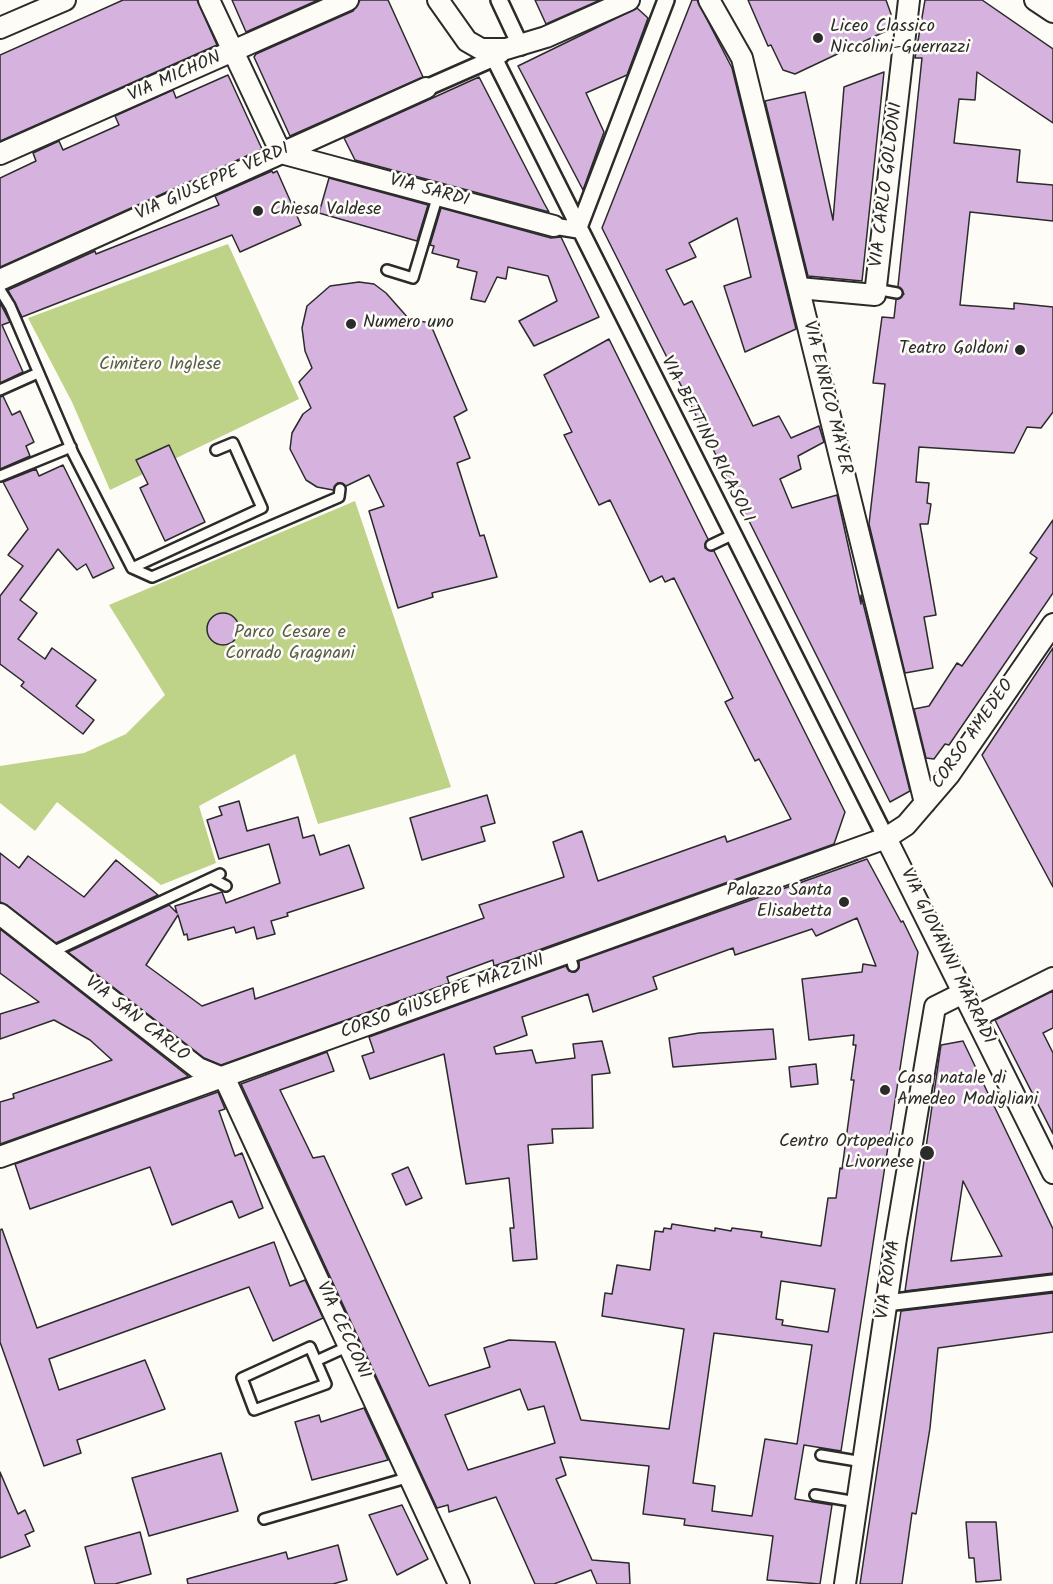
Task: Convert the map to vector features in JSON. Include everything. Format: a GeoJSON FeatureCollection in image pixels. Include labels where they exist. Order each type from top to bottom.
{"type":"FeatureCollection","features":[{"type":"Feature","properties":{"kind":"street"},"geometry":{"type":"LineString","coordinates":[[0,28],[65,0]]}},
{"type":"Feature","properties":{"kind":"street"},"geometry":{"type":"LineString","coordinates":[[209,0],[280,153]]}},
{"type":"Feature","properties":{"kind":"street","name":"VIA MICHON"},"geometry":{"type":"LineString","coordinates":[[0,154],[233,53],[348,0]]}},
{"type":"Feature","properties":{"kind":"street"},"geometry":{"type":"LineString","coordinates":[[438,0],[461,34],[473,46],[493,49],[521,46]]}},
{"type":"Feature","properties":{"kind":"street"},"geometry":{"type":"LineString","coordinates":[[499,0],[521,46]]}},
{"type":"Feature","properties":{"kind":"street"},"geometry":{"type":"LineString","coordinates":[[426,88],[629,0]]}},
{"type":"Feature","properties":{"kind":"street"},"geometry":{"type":"LineString","coordinates":[[578,230],[666,0]]}},
{"type":"Feature","properties":{"kind":"street","name":"VIA ENRICO MAYER"},"geometry":{"type":"LineString","coordinates":[[709,0],[742,58],[925,803]]}},
{"type":"Feature","properties":{"kind":"street","name":"VIA CARLO GOLDONI"},"geometry":{"type":"LineString","coordinates":[[799,288],[875,295],[909,0]]}},
{"type":"Feature","properties":{"kind":"street"},"geometry":{"type":"LineString","coordinates":[[1035,0],[1053,12]]}},
{"type":"Feature","properties":{"kind":"street","name":"VIA BETTINO RICASOLI"},"geometry":{"type":"LineString","coordinates":[[494,58],[578,230],[886,838]]}},
{"type":"Feature","properties":{"kind":"street","name":"VIA GIUSEPPE VERDI"},"geometry":{"type":"LineString","coordinates":[[0,280],[426,88]]}},
{"type":"Feature","properties":{"kind":"street","name":"VIA SARDI"},"geometry":{"type":"LineString","coordinates":[[280,153],[554,226],[578,230]]}},
{"type":"Feature","properties":{"kind":"street","name":"CORSO AMEDEO"},"geometry":{"type":"LineString","coordinates":[[886,838],[906,825],[949,775],[1053,624]]}},
{"type":"Feature","properties":{"kind":"street","name":"CORSO GIUSEPPE MAZZINI"},"geometry":{"type":"LineString","coordinates":[[0,1157],[571,959],[886,838]]}},
{"type":"Feature","properties":{"kind":"street","name":"VIA GIOVANNI MARRADI"},"geometry":{"type":"LineString","coordinates":[[886,838],[1053,1173]]}},
{"type":"Feature","properties":{"kind":"street","name":"VIA SAN CARLO"},"geometry":{"type":"LineString","coordinates":[[0,914],[198,1068],[225,1078]]}},
{"type":"Feature","properties":{"kind":"street"},"geometry":{"type":"LineString","coordinates":[[975,1017],[1053,978]]}},
{"type":"Feature","properties":{"kind":"street","name":"VIA ROMA"},"geometry":{"type":"LineString","coordinates":[[845,1584],[886,1303],[935,1007],[963,993]]}},
{"type":"Feature","properties":{"kind":"street","name":"VIA CECCONI"},"geometry":{"type":"LineString","coordinates":[[225,1078],[458,1584]]}},
{"type":"Feature","properties":{"kind":"street"},"geometry":{"type":"LineString","coordinates":[[886,1303],[1053,1283]]}},
{"type":"Feature","properties":{"kind":"lane"},"geometry":{"type":"LineString","coordinates":[[387,270],[414,278],[438,195]]}},
{"type":"Feature","properties":{"kind":"lane"},"geometry":{"type":"LineString","coordinates":[[875,289],[897,293]]}},
{"type":"Feature","properties":{"kind":"lane"},"geometry":{"type":"LineString","coordinates":[[0,290],[10,306],[16,325],[70,447],[132,568],[152,577],[339,497],[340,489]]}},
{"type":"Feature","properties":{"kind":"lane"},"geometry":{"type":"LineString","coordinates":[[0,390],[38,373]]}},
{"type":"Feature","properties":{"kind":"lane"},"geometry":{"type":"LineString","coordinates":[[132,568],[262,508],[233,443],[216,450]]}},
{"type":"Feature","properties":{"kind":"lane"},"geometry":{"type":"LineString","coordinates":[[0,476],[70,447]]}},
{"type":"Feature","properties":{"kind":"lane"},"geometry":{"type":"LineString","coordinates":[[711,545],[732,535]]}},
{"type":"Feature","properties":{"kind":"lane"},"geometry":{"type":"LineString","coordinates":[[50,953],[217,876],[226,886]]}},
{"type":"Feature","properties":{"kind":"lane"},"geometry":{"type":"LineString","coordinates":[[163,901],[166,911]]}},
{"type":"Feature","properties":{"kind":"lane"},"geometry":{"type":"LineString","coordinates":[[316,1361],[349,1346]]}},
{"type":"Feature","properties":{"kind":"lane"},"geometry":{"type":"LineString","coordinates":[[310,1347],[316,1361],[326,1384],[254,1410],[242,1378],[310,1347]]}},
{"type":"Feature","properties":{"kind":"lane"},"geometry":{"type":"LineString","coordinates":[[821,1455],[863,1462]]}},
{"type":"Feature","properties":{"kind":"lane"},"geometry":{"type":"LineString","coordinates":[[264,1519],[410,1478]]}},
{"type":"Feature","properties":{"kind":"lane"},"geometry":{"type":"LineString","coordinates":[[815,1495],[857,1502]]}},
{"type":"Feature","properties":{"kind":"green space","name":"Cimitero Inglese"},"geometry":{"type":"Polygon","coordinates":[[[228,244],[299,399],[110,490],[72,402],[28,318],[228,244]]]}},
{"type":"Feature","properties":{"kind":"green space","name":"Parco Cesare e Corrado Gragnani"},"geometry":{"type":"Polygon","coordinates":[[[355,501],[451,787],[318,824],[295,754],[199,806],[216,863],[161,885],[57,802],[35,831],[0,803],[0,766],[84,753],[126,734],[165,695],[109,605],[355,501]]]}},
{"type":"Feature","properties":{"kind":"building"},"geometry":{"type":"Polygon","coordinates":[[[123,0],[197,0],[217,45],[0,141],[0,55],[123,0]]]}},
{"type":"Feature","properties":{"kind":"building"},"geometry":{"type":"Polygon","coordinates":[[[232,0],[318,0],[246,32],[232,0]]]}},
{"type":"Feature","properties":{"kind":"building"},"geometry":{"type":"Polygon","coordinates":[[[360,0],[388,0],[423,77],[290,136],[254,57],[256,54],[353,11],[360,0]]]}},
{"type":"Feature","properties":{"kind":"building"},"geometry":{"type":"Polygon","coordinates":[[[535,0],[600,0],[546,24],[535,0]]]}},
{"type":"Feature","properties":{"kind":"building"},"geometry":{"type":"Polygon","coordinates":[[[692,0],[697,0],[732,68],[796,329],[745,352],[724,286],[751,277],[737,218],[689,243],[696,257],[666,270],[684,305],[692,301],[753,426],[779,416],[791,438],[819,426],[824,442],[798,456],[801,469],[780,479],[792,508],[837,495],[861,604],[861,595],[910,791],[890,802],[602,228],[692,0]]]}},
{"type":"Feature","properties":{"kind":"building","name":"Liceo Classico Niccolini-Guerrazzi"},"geometry":{"type":"Polygon","coordinates":[[[748,0],[886,0],[891,14],[886,31],[795,74],[783,70],[771,45],[768,46],[748,0]]]}},
{"type":"Feature","properties":{"kind":"building"},"geometry":{"type":"Polygon","coordinates":[[[925,0],[982,0],[1053,49],[1053,123],[977,72],[975,100],[959,99],[954,143],[1020,150],[1017,182],[1053,185],[1053,221],[970,212],[960,305],[1014,309],[1014,303],[1053,307],[1053,412],[1041,428],[1027,427],[1014,453],[919,447],[916,482],[929,483],[927,503],[931,504],[928,524],[920,524],[936,615],[924,617],[933,668],[905,673],[869,524],[885,384],[873,383],[882,317],[894,318],[896,300],[904,294],[898,286],[922,58],[915,58],[925,0]]]}},
{"type":"Feature","properties":{"kind":"building"},"geometry":{"type":"Polygon","coordinates":[[[637,8],[648,18],[627,75],[586,93],[604,132],[583,190],[518,66],[637,8]]]}},
{"type":"Feature","properties":{"kind":"building"},"geometry":{"type":"Polygon","coordinates":[[[884,72],[862,281],[808,276],[765,101],[805,92],[833,220],[844,87],[884,72]]]}},
{"type":"Feature","properties":{"kind":"building"},"geometry":{"type":"Polygon","coordinates":[[[228,75],[262,149],[0,267],[0,178],[36,161],[33,153],[59,141],[63,150],[119,125],[115,116],[173,90],[176,98],[228,75]]]}},
{"type":"Feature","properties":{"kind":"building"},"geometry":{"type":"Polygon","coordinates":[[[479,77],[549,212],[355,160],[344,138],[479,77]]]}},
{"type":"Feature","properties":{"kind":"building"},"geometry":{"type":"Polygon","coordinates":[[[272,171],[273,173],[277,171],[301,225],[240,252],[232,235],[22,317],[8,290],[95,251],[96,254],[219,205],[215,196],[272,171]]]}},
{"type":"Feature","properties":{"kind":"building"},"geometry":{"type":"Polygon","coordinates":[[[329,178],[428,205],[417,241],[319,213],[329,178]]]}},
{"type":"Feature","properties":{"kind":"building"},"geometry":{"type":"Polygon","coordinates":[[[441,208],[551,238],[561,237],[599,317],[534,346],[519,321],[557,301],[548,276],[508,267],[506,279],[497,277],[485,302],[471,299],[477,272],[457,267],[459,260],[432,253],[434,246],[430,245],[441,208]]]}},
{"type":"Feature","properties":{"kind":"building"},"geometry":{"type":"Polygon","coordinates":[[[359,282],[374,284],[386,293],[409,319],[430,323],[467,410],[454,417],[470,458],[457,463],[480,536],[484,535],[497,577],[432,593],[433,597],[398,608],[369,511],[384,506],[369,475],[346,486],[338,483],[333,490],[317,487],[306,480],[290,449],[292,433],[303,414],[311,408],[299,382],[312,368],[305,351],[302,328],[307,306],[330,286],[359,282]]]}},
{"type":"Feature","properties":{"kind":"building"},"geometry":{"type":"Polygon","coordinates":[[[0,303],[10,322],[2,325],[23,372],[0,383],[0,303]]]}},
{"type":"Feature","properties":{"kind":"building"},"geometry":{"type":"Polygon","coordinates":[[[609,339],[708,539],[705,548],[714,551],[845,812],[834,844],[494,966],[493,960],[447,977],[449,983],[221,1065],[204,1058],[68,952],[169,905],[177,913],[175,906],[222,892],[226,903],[280,883],[269,844],[219,859],[207,820],[222,815],[219,807],[239,801],[247,831],[298,817],[303,838],[314,835],[320,855],[349,845],[364,888],[287,913],[288,916],[271,921],[275,934],[257,939],[254,927],[236,933],[234,927],[188,940],[187,934],[184,935],[178,915],[146,965],[202,1006],[253,988],[255,999],[484,918],[479,905],[564,877],[553,842],[582,831],[598,881],[725,836],[727,842],[791,819],[759,759],[755,761],[725,702],[733,698],[674,578],[665,582],[662,576],[650,582],[610,500],[599,505],[564,435],[572,432],[544,375],[609,339]]]}},
{"type":"Feature","properties":{"kind":"building"},"geometry":{"type":"Polygon","coordinates":[[[3,396],[12,415],[20,411],[34,442],[26,446],[30,456],[0,469],[0,397],[3,396]]]}},
{"type":"Feature","properties":{"kind":"building"},"geometry":{"type":"Polygon","coordinates":[[[169,445],[205,522],[165,541],[140,488],[148,484],[136,460],[169,445]]]}},
{"type":"Feature","properties":{"kind":"building"},"geometry":{"type":"Polygon","coordinates":[[[63,465],[114,568],[93,578],[86,564],[77,570],[58,549],[20,600],[37,613],[18,639],[45,659],[52,648],[96,680],[76,706],[94,720],[83,734],[21,686],[24,682],[0,664],[0,596],[23,566],[8,555],[28,529],[3,482],[36,469],[39,476],[63,465]]]}},
{"type":"Feature","properties":{"kind":"building"},"geometry":{"type":"Polygon","coordinates":[[[1053,520],[1053,593],[949,745],[945,744],[934,759],[926,758],[914,709],[929,706],[957,663],[962,666],[1037,558],[1030,553],[1053,520]]]}},
{"type":"Feature","properties":{"kind":"building"},"geometry":{"type":"Polygon","coordinates":[[[223,613],[235,617],[239,629],[235,641],[223,645],[211,641],[207,629],[211,617],[223,613]]]}},
{"type":"Feature","properties":{"kind":"building"},"geometry":{"type":"Polygon","coordinates":[[[1053,648],[1053,887],[982,755],[1053,648]]]}},
{"type":"Feature","properties":{"kind":"building"},"geometry":{"type":"Polygon","coordinates":[[[487,795],[495,823],[481,827],[485,841],[422,860],[410,818],[487,795]]]}},
{"type":"Feature","properties":{"kind":"building"},"geometry":{"type":"Polygon","coordinates":[[[0,853],[19,868],[28,856],[84,897],[116,860],[158,895],[56,943],[0,902],[0,853]]]}},
{"type":"Feature","properties":{"kind":"building"},"geometry":{"type":"Polygon","coordinates":[[[867,859],[918,952],[841,1451],[804,1445],[795,1499],[832,1505],[820,1584],[767,1580],[773,1536],[684,1525],[685,1519],[643,1514],[649,1466],[560,1457],[566,1475],[556,1479],[592,1560],[629,1563],[630,1584],[597,1584],[591,1570],[554,1584],[535,1584],[496,1497],[449,1512],[448,1505],[437,1508],[241,1084],[327,1052],[334,1071],[280,1090],[313,1158],[324,1156],[429,1386],[490,1367],[484,1348],[509,1340],[555,1342],[581,1420],[669,1429],[684,1329],[602,1316],[605,1293],[612,1294],[617,1265],[650,1270],[655,1231],[663,1232],[664,1228],[671,1229],[672,1224],[715,1231],[715,1228],[731,1231],[732,1228],[762,1232],[761,1237],[821,1246],[828,1198],[836,1198],[840,1168],[842,1169],[854,1080],[851,1080],[856,1045],[853,1045],[854,1035],[809,1040],[802,979],[862,972],[863,964],[876,966],[857,918],[816,936],[812,929],[735,955],[733,948],[653,977],[657,989],[593,1012],[588,994],[522,1017],[527,1035],[494,1047],[496,1054],[532,1050],[536,1063],[575,1058],[573,1044],[602,1041],[610,1073],[592,1075],[593,1128],[552,1129],[553,1143],[528,1145],[537,1259],[513,1261],[510,1228],[514,1228],[509,1178],[466,1184],[444,1054],[370,1079],[362,1056],[374,1052],[369,1037],[566,966],[569,971],[575,972],[579,968],[579,961],[867,859]],[[781,1281],[776,1319],[783,1320],[782,1325],[828,1332],[835,1289],[781,1281]],[[714,1333],[693,1483],[715,1486],[712,1511],[752,1516],[765,1439],[797,1444],[812,1345],[714,1333]],[[520,1389],[445,1415],[468,1470],[555,1443],[544,1406],[528,1410],[520,1389]]]}},
{"type":"Feature","properties":{"kind":"building"},"geometry":{"type":"Polygon","coordinates":[[[0,929],[188,1076],[0,1144],[0,1102],[14,1098],[13,1094],[112,1060],[90,1040],[54,1020],[0,1039],[0,1014],[39,1002],[0,973],[0,929]]]}},
{"type":"Feature","properties":{"kind":"building"},"geometry":{"type":"Polygon","coordinates":[[[1053,991],[1053,1028],[1043,1033],[1053,1053],[1053,1134],[995,1020],[1053,991]]]}},
{"type":"Feature","properties":{"kind":"building"},"geometry":{"type":"Polygon","coordinates":[[[773,1029],[776,1059],[673,1067],[669,1038],[699,1033],[773,1029]]]}},
{"type":"Feature","properties":{"kind":"building"},"geometry":{"type":"Polygon","coordinates":[[[963,1041],[1053,1229],[1053,1273],[905,1291],[941,1045],[963,1041]],[[963,1181],[951,1261],[1002,1256],[963,1181]]]}},
{"type":"Feature","properties":{"kind":"building"},"geometry":{"type":"Polygon","coordinates":[[[816,1064],[818,1084],[791,1087],[789,1067],[816,1064]]]}},
{"type":"Feature","properties":{"kind":"building"},"geometry":{"type":"Polygon","coordinates":[[[218,1092],[225,1109],[219,1111],[235,1156],[242,1153],[263,1208],[239,1218],[232,1201],[172,1225],[150,1167],[30,1209],[15,1164],[218,1092]]]}},
{"type":"Feature","properties":{"kind":"building"},"geometry":{"type":"Polygon","coordinates":[[[408,1167],[422,1198],[406,1205],[392,1174],[408,1167]]]}},
{"type":"Feature","properties":{"kind":"building"},"geometry":{"type":"Polygon","coordinates":[[[2,1229],[37,1328],[274,1242],[290,1286],[305,1280],[323,1318],[273,1341],[249,1287],[49,1359],[59,1390],[145,1360],[165,1409],[77,1440],[81,1453],[44,1466],[0,1342],[0,1230],[2,1229]]]}},
{"type":"Feature","properties":{"kind":"building"},"geometry":{"type":"Polygon","coordinates":[[[1053,1293],[1053,1332],[938,1348],[930,1428],[916,1514],[912,1513],[902,1584],[860,1584],[901,1311],[1053,1293]]]}},
{"type":"Feature","properties":{"kind":"building"},"geometry":{"type":"Polygon","coordinates":[[[364,1408],[388,1460],[312,1480],[295,1422],[319,1415],[321,1422],[364,1408]]]}},
{"type":"Feature","properties":{"kind":"building"},"geometry":{"type":"Polygon","coordinates":[[[221,1453],[238,1511],[149,1536],[132,1478],[221,1453]]]}},
{"type":"Feature","properties":{"kind":"building"},"geometry":{"type":"Polygon","coordinates":[[[0,1472],[18,1514],[25,1510],[34,1531],[25,1535],[30,1546],[0,1558],[0,1472]]]}},
{"type":"Feature","properties":{"kind":"building"},"geometry":{"type":"Polygon","coordinates":[[[402,1505],[428,1559],[397,1575],[369,1515],[402,1505]]]}},
{"type":"Feature","properties":{"kind":"building"},"geometry":{"type":"Polygon","coordinates":[[[966,1522],[996,1522],[1001,1580],[976,1582],[974,1558],[969,1558],[966,1522]]]}},
{"type":"Feature","properties":{"kind":"building"},"geometry":{"type":"Polygon","coordinates":[[[140,1532],[151,1574],[115,1584],[95,1584],[85,1547],[140,1532]]]}},
{"type":"Feature","properties":{"kind":"building"},"geometry":{"type":"Polygon","coordinates":[[[338,1545],[347,1580],[333,1584],[188,1584],[187,1579],[286,1552],[288,1559],[338,1545]]]}},
{"type":"Feature","properties":{"kind":"place","name":"Liceo Classico Niccolini-Guerrazzi"},"geometry":{"type":"Point","coordinates":[818,38]}},
{"type":"Feature","properties":{"kind":"place","name":"Chiesa Valdese"},"geometry":{"type":"Point","coordinates":[258,211]}},
{"type":"Feature","properties":{"kind":"place","name":"Numero uno"},"geometry":{"type":"Point","coordinates":[351,324]}},
{"type":"Feature","properties":{"kind":"place","name":"Teatro Goldoni"},"geometry":{"type":"Point","coordinates":[1020,350]}},
{"type":"Feature","properties":{"kind":"place","name":"Palazzo Santa Elisabetta"},"geometry":{"type":"Point","coordinates":[844,902]}},
{"type":"Feature","properties":{"kind":"place","name":"Casa natale di Amedeo Modigliani"},"geometry":{"type":"Point","coordinates":[885,1090]}},
{"type":"Feature","properties":{"kind":"place","name":"Centro Ortopedico Livornese"},"geometry":{"type":"Point","coordinates":[927,1153]}}]}
